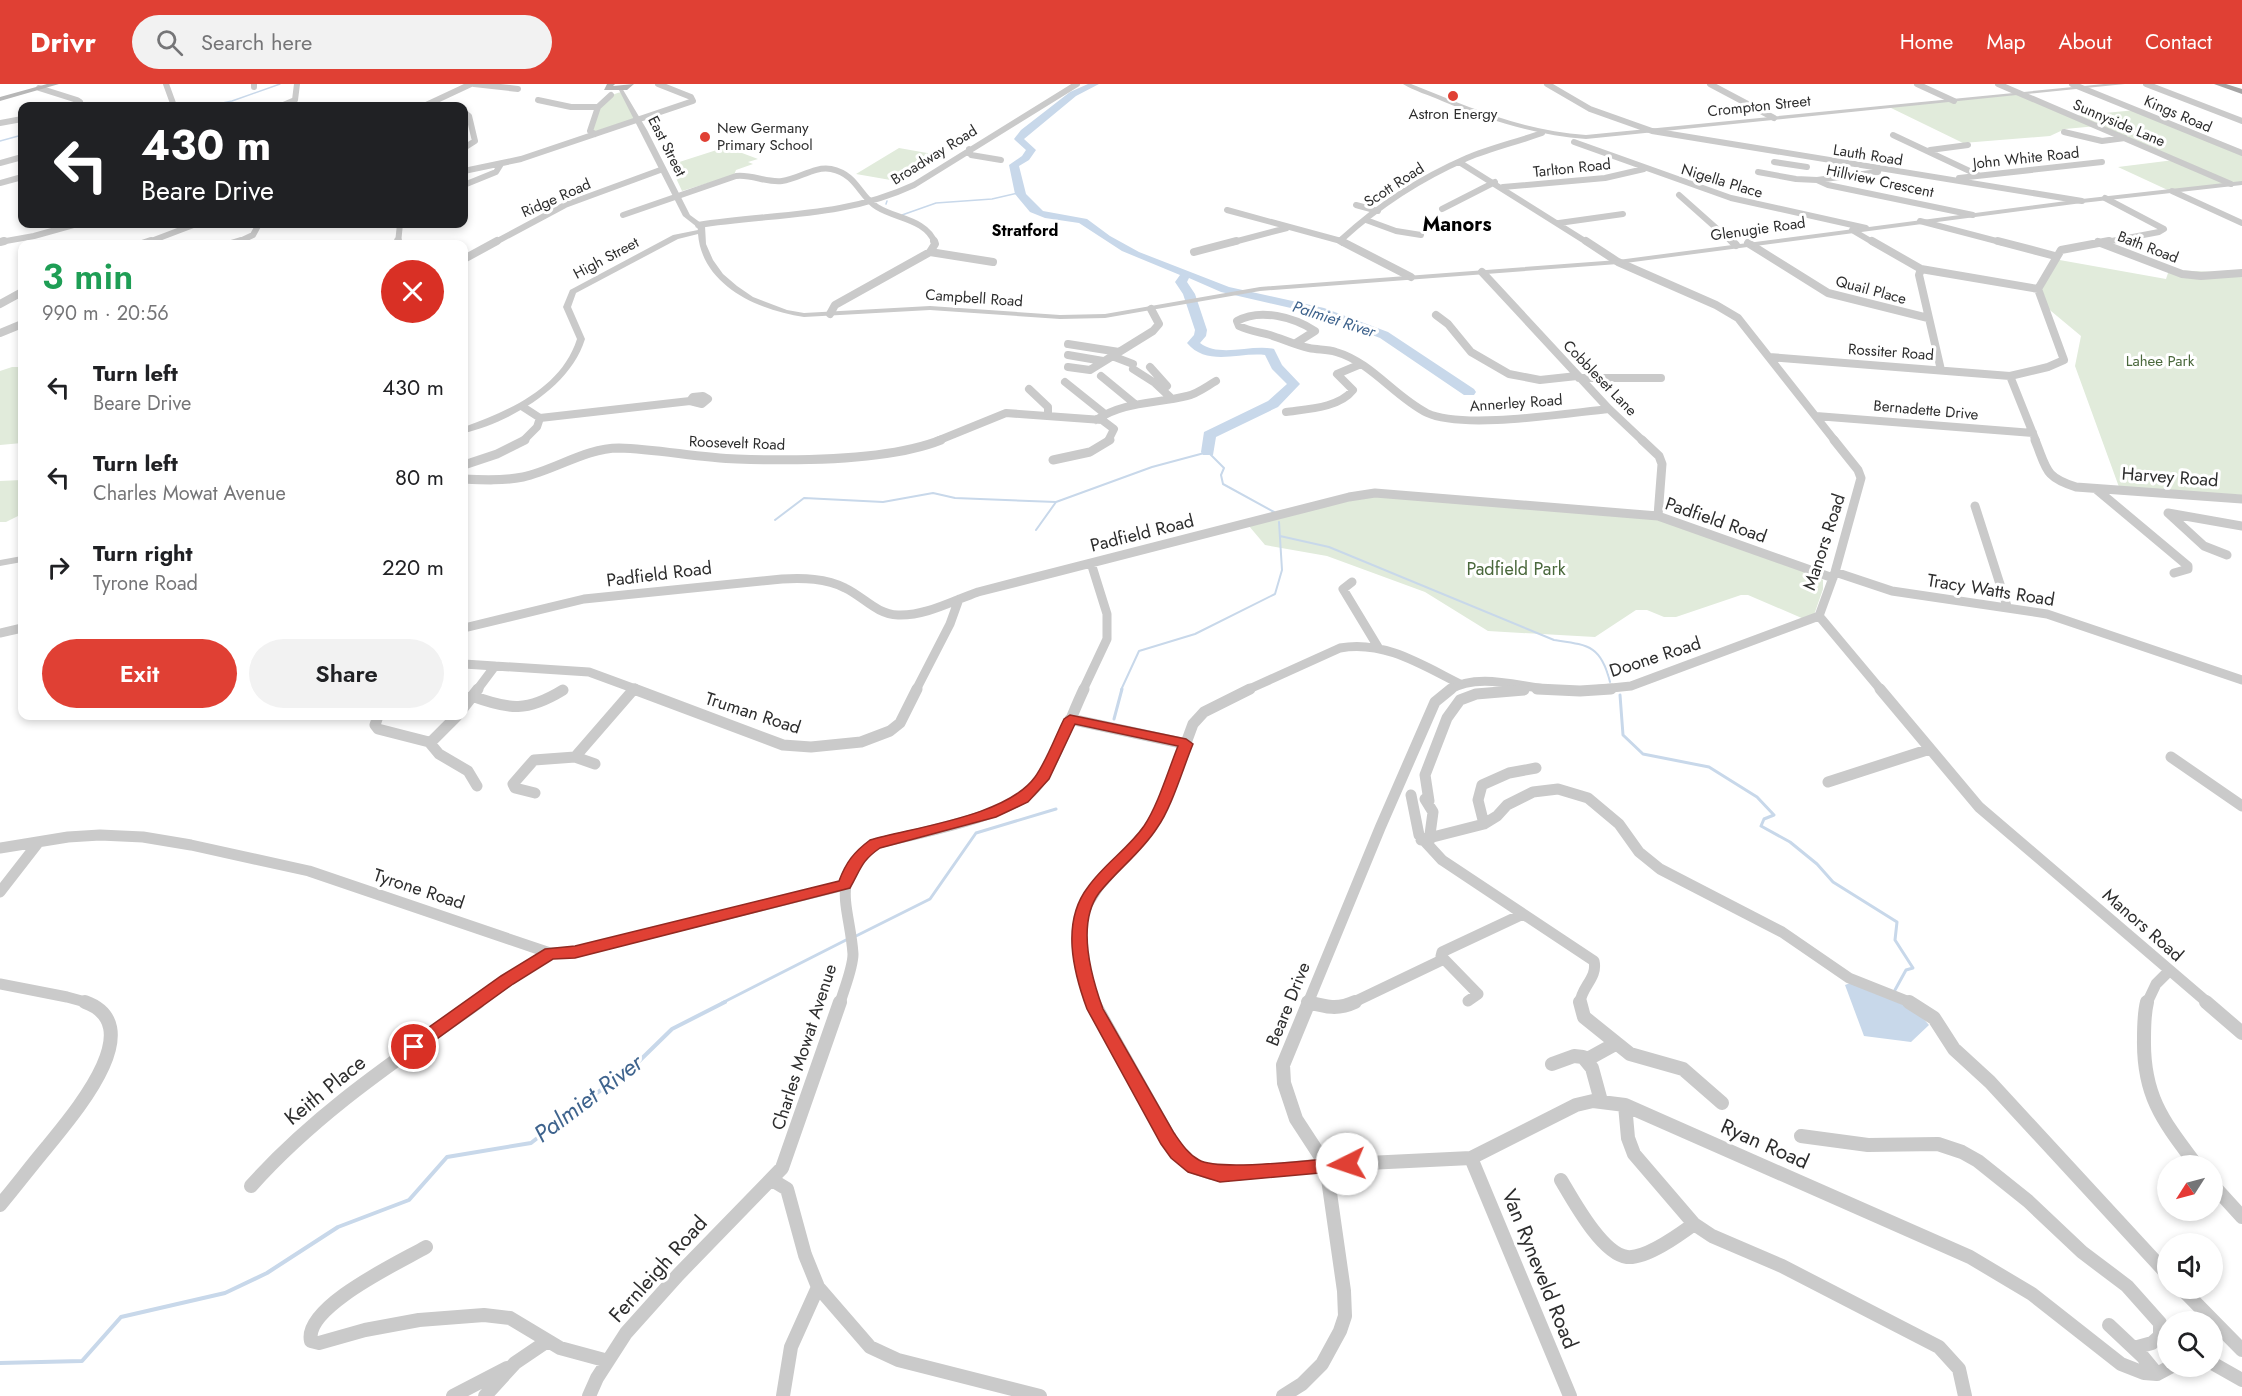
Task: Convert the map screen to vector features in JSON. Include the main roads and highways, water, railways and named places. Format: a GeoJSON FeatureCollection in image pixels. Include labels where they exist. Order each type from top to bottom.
{"type":"FeatureCollection","features":[{"type":"Feature","properties":{"kind":"main road"},"geometry":{"type":"LineString","coordinates":[[0,99],[55,84]]}},
{"type":"Feature","properties":{"kind":"main road"},"geometry":{"type":"LineString","coordinates":[[605,87],[620,89],[631,84]]}},
{"type":"Feature","properties":{"kind":"main road"},"geometry":{"type":"LineString","coordinates":[[2218,84],[2242,92]]}},
{"type":"Feature","properties":{"kind":"main road"},"geometry":{"type":"LineString","coordinates":[[2236,84],[2242,86]]}},
{"type":"Feature","properties":{"kind":"water"},"geometry":{"type":"Polygon","coordinates":[[[1853,982],[1904,1004],[1929,1025],[1911,1042],[1864,1036],[1845,985],[1853,982]]]}},
{"type":"Feature","properties":{"kind":"waterway"},"geometry":{"type":"LineString","coordinates":[[227,102],[280,84]]}},
{"type":"Feature","properties":{"kind":"waterway","name":"Palmiet River"},"geometry":{"type":"LineString","coordinates":[[1095,84],[1073,94],[1024,132],[1019,139],[1031,150],[1026,158],[1014,165],[1018,190],[1023,199],[1039,213],[1083,221],[1126,249],[1155,263],[1187,273]]}},
{"type":"Feature","properties":{"kind":"waterway"},"geometry":{"type":"LineString","coordinates":[[0,141],[18,136]]}},
{"type":"Feature","properties":{"kind":"waterway"},"geometry":{"type":"LineString","coordinates":[[902,215],[936,203],[992,199],[1018,193]]}},
{"type":"Feature","properties":{"kind":"waterway","name":"Palmiet River"},"geometry":{"type":"LineString","coordinates":[[1187,273],[1225,290],[1320,311],[1384,335],[1469,392]]}},
{"type":"Feature","properties":{"kind":"waterway","name":"Palmiet River"},"geometry":{"type":"LineString","coordinates":[[1187,273],[1181,282],[1189,294],[1201,330],[1200,336],[1193,343],[1210,352],[1270,352],[1276,366],[1294,384],[1273,404],[1209,435],[1208,452]]}},
{"type":"Feature","properties":{"kind":"waterway"},"geometry":{"type":"LineString","coordinates":[[1056,502],[1152,467],[1208,452],[1224,468],[1221,475],[1223,484],[1274,512]]}},
{"type":"Feature","properties":{"kind":"waterway"},"geometry":{"type":"LineString","coordinates":[[775,520],[804,498],[883,502],[933,493],[955,498],[1056,502]]}},
{"type":"Feature","properties":{"kind":"waterway"},"geometry":{"type":"LineString","coordinates":[[1036,530],[1056,502]]}},
{"type":"Feature","properties":{"kind":"waterway","name":"Palmiet River"},"geometry":{"type":"LineString","coordinates":[[1121,690],[1139,651],[1195,634],[1275,594],[1282,570],[1279,522]]}},
{"type":"Feature","properties":{"kind":"waterway"},"geometry":{"type":"LineString","coordinates":[[1280,536],[1329,547],[1554,640],[1576,643],[1591,649],[1602,661],[1610,682]]}},
{"type":"Feature","properties":{"kind":"waterway","name":"Palmiet River"},"geometry":{"type":"LineString","coordinates":[[1114,719],[1122,689]]}},
{"type":"Feature","properties":{"kind":"waterway"},"geometry":{"type":"LineString","coordinates":[[1620,695],[1623,735],[1643,754],[1709,767],[1757,797],[1774,815],[1764,819],[1761,826],[1790,842],[1817,864],[1833,882],[1897,922],[1895,940],[1913,968],[1906,970],[1895,990]]}},
{"type":"Feature","properties":{"kind":"waterway","name":"Palmiet River"},"geometry":{"type":"LineString","coordinates":[[854,937],[930,899],[976,833],[1056,809]]}},
{"type":"Feature","properties":{"kind":"waterway","name":"Palmiet River"},"geometry":{"type":"LineString","coordinates":[[722,1003],[848,939]]}},
{"type":"Feature","properties":{"kind":"waterway","name":"Palmiet River"},"geometry":{"type":"LineString","coordinates":[[0,1363],[82,1361],[121,1317],[225,1293],[267,1273],[338,1227],[409,1200],[447,1157],[531,1143],[578,1106],[630,1070],[672,1029],[725,1002]]}},
{"type":"Feature","properties":{"kind":"place","name":"Astron Energy"},"geometry":{"type":"Point","coordinates":[1453,96]}},
{"type":"Feature","properties":{"kind":"place","name":"New Germany Primary School"},"geometry":{"type":"Point","coordinates":[705,137]}},
{"type":"Feature","properties":{"kind":"district","name":"Manors"},"geometry":{"type":"Point","coordinates":[1457,224]}},
{"type":"Feature","properties":{"kind":"district","name":"Stratford"},"geometry":{"type":"Point","coordinates":[1025,230]}},
{"type":"Feature","properties":{"kind":"park label","name":"Lahee Park"},"geometry":{"type":"Point","coordinates":[2160,361]}},
{"type":"Feature","properties":{"kind":"park label","name":"Padfield Park"},"geometry":{"type":"Point","coordinates":[1516,569]}}]}
